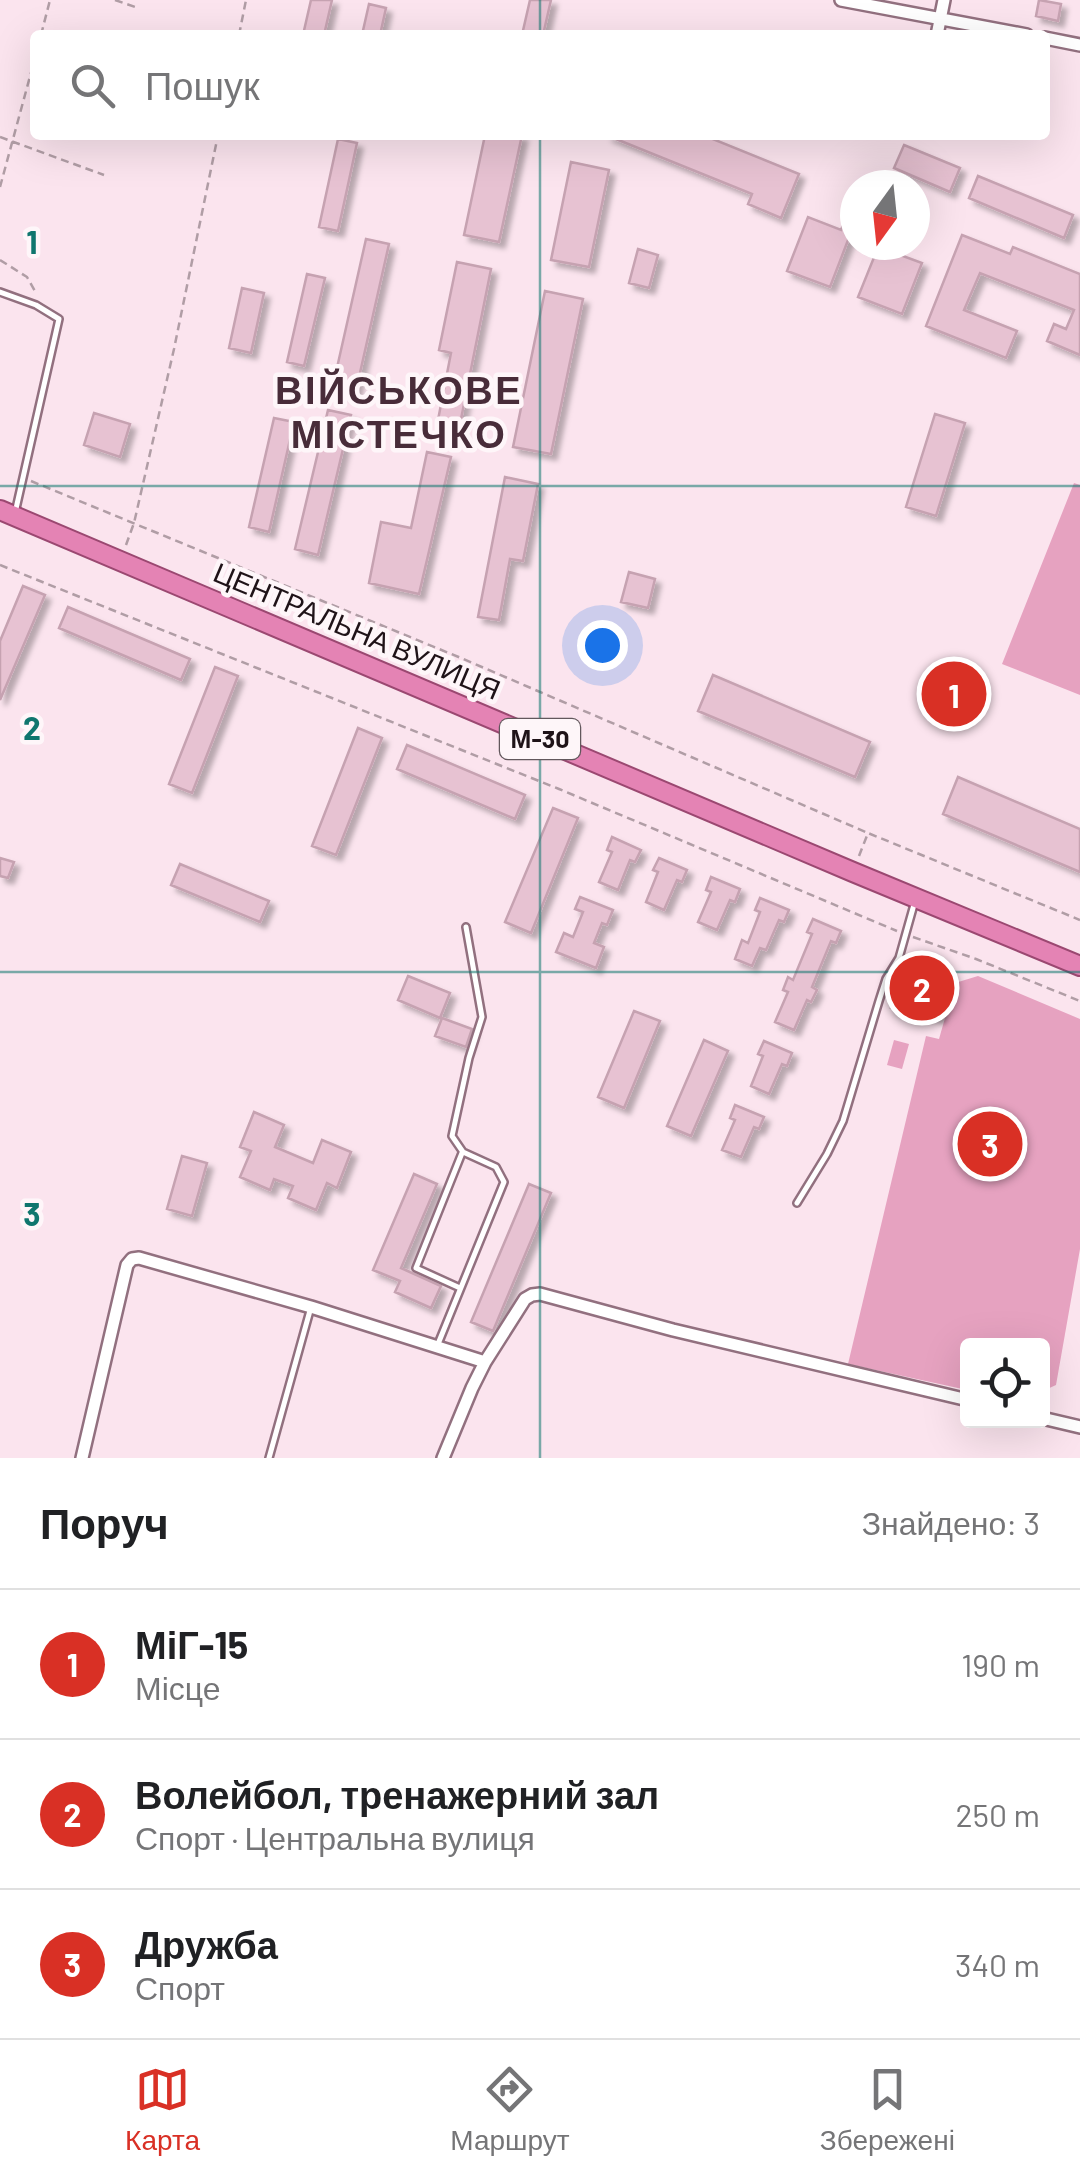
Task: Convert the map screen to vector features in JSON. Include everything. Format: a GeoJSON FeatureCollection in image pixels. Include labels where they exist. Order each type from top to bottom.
{"type":"FeatureCollection","features":[{"type":"Feature","properties":{"kind":"highway","name":"ЦЕНТРАЛЬНА ВУЛИЦЯ"},"geometry":{"type":"LineString","coordinates":[[7,513],[1080,966]]}},
{"type":"Feature","properties":{"kind":"street"},"geometry":{"type":"LineString","coordinates":[[841,0],[1000,30]]}},
{"type":"Feature","properties":{"kind":"street"},"geometry":{"type":"LineString","coordinates":[[938,30],[944,0]]}},
{"type":"Feature","properties":{"kind":"street"},"geometry":{"type":"LineString","coordinates":[[1050,39],[1080,45]]}},
{"type":"Feature","properties":{"kind":"street"},"geometry":{"type":"LineString","coordinates":[[82,1458],[127,1265],[132,1259],[310,1307],[485,1362]]}},
{"type":"Feature","properties":{"kind":"street"},"geometry":{"type":"LineString","coordinates":[[443,1458],[485,1362],[525,1299],[540,1294],[960,1398]]}},
{"type":"Feature","properties":{"kind":"street"},"geometry":{"type":"LineString","coordinates":[[1050,1420],[1080,1426]]}},
{"type":"Feature","properties":{"kind":"lane"},"geometry":{"type":"LineString","coordinates":[[0,292],[36,305],[59,319],[21,477],[7,513]]}},
{"type":"Feature","properties":{"kind":"lane"},"geometry":{"type":"LineString","coordinates":[[797,1203],[843,1122],[882,990],[899,958],[916,898]]}},
{"type":"Feature","properties":{"kind":"lane"},"geometry":{"type":"LineString","coordinates":[[437,1347],[504,1182],[496,1167],[463,1152],[452,1136],[482,1017],[466,927]]}},
{"type":"Feature","properties":{"kind":"lane"},"geometry":{"type":"LineString","coordinates":[[460,1288],[416,1268],[463,1152]]}},
{"type":"Feature","properties":{"kind":"lane"},"geometry":{"type":"LineString","coordinates":[[269,1458],[310,1307]]}},
{"type":"Feature","properties":{"kind":"path"},"geometry":{"type":"LineString","coordinates":[[42,30],[50,0]]}},
{"type":"Feature","properties":{"kind":"path"},"geometry":{"type":"LineString","coordinates":[[116,0],[138,8]]}},
{"type":"Feature","properties":{"kind":"path"},"geometry":{"type":"LineString","coordinates":[[240,30],[246,0]]}},
{"type":"Feature","properties":{"kind":"path"},"geometry":{"type":"LineString","coordinates":[[0,187],[30,77]]}},
{"type":"Feature","properties":{"kind":"path"},"geometry":{"type":"LineString","coordinates":[[0,137],[104,175]]}},
{"type":"Feature","properties":{"kind":"path"},"geometry":{"type":"LineString","coordinates":[[120,560],[134,523],[217,140]]}},
{"type":"Feature","properties":{"kind":"path"},"geometry":{"type":"LineString","coordinates":[[0,260],[28,277],[36,293],[36,305]]}},
{"type":"Feature","properties":{"kind":"path"},"geometry":{"type":"LineString","coordinates":[[21,477],[1080,920]]}},
{"type":"Feature","properties":{"kind":"path"},"geometry":{"type":"LineString","coordinates":[[0,565],[524,774],[906,935],[1080,1001]]}},
{"type":"Feature","properties":{"kind":"path"},"geometry":{"type":"LineString","coordinates":[[859,858],[868,833]]}},
{"type":"Feature","properties":{"kind":"shaded area"},"geometry":{"type":"Polygon","coordinates":[[[1074,483],[1080,485],[1080,695],[1002,664],[1074,483]]]}},
{"type":"Feature","properties":{"kind":"shaded area"},"geometry":{"type":"Polygon","coordinates":[[[978,976],[1080,1019],[1080,1249],[1056,1385],[1050,1388],[1050,1338],[960,1338],[960,1388],[848,1364],[926,1036],[939,1039],[955,983],[978,976]]]}},
{"type":"Feature","properties":{"kind":"shaded area"},"geometry":{"type":"Polygon","coordinates":[[[894,1040],[909,1044],[902,1069],[887,1065],[894,1040]]]}},
{"type":"Feature","properties":{"kind":"building"},"geometry":{"type":"Polygon","coordinates":[[[311,0],[332,0],[325,30],[304,30],[311,0]]]}},
{"type":"Feature","properties":{"kind":"building"},"geometry":{"type":"Polygon","coordinates":[[[530,0],[551,0],[544,30],[523,30],[530,0]]]}},
{"type":"Feature","properties":{"kind":"building"},"geometry":{"type":"Polygon","coordinates":[[[1039,0],[1061,4],[1058,21],[1036,16],[1039,0]]]}},
{"type":"Feature","properties":{"kind":"building"},"geometry":{"type":"Polygon","coordinates":[[[369,4],[386,8],[381,30],[363,30],[369,4]]]}},
{"type":"Feature","properties":{"kind":"building"},"geometry":{"type":"Polygon","coordinates":[[[338,140],[357,143],[338,231],[319,227],[338,140]]]}},
{"type":"Feature","properties":{"kind":"building"},"geometry":{"type":"Polygon","coordinates":[[[484,140],[521,140],[499,242],[464,235],[484,140]]]}},
{"type":"Feature","properties":{"kind":"building"},"geometry":{"type":"Polygon","coordinates":[[[618,140],[715,140],[799,174],[781,218],[748,204],[752,194],[618,140]]]}},
{"type":"Feature","properties":{"kind":"building"},"geometry":{"type":"Polygon","coordinates":[[[904,145],[960,168],[950,192],[930,183],[930,170],[894,168],[904,145]]]}},
{"type":"Feature","properties":{"kind":"building"},"geometry":{"type":"Polygon","coordinates":[[[571,162],[609,170],[589,267],[551,260],[571,162]]]}},
{"type":"Feature","properties":{"kind":"building"},"geometry":{"type":"Polygon","coordinates":[[[978,176],[1073,215],[1064,238],[969,198],[978,176]]]}},
{"type":"Feature","properties":{"kind":"building"},"geometry":{"type":"Polygon","coordinates":[[[808,217],[840,230],[840,260],[830,287],[787,271],[808,217]]]}},
{"type":"Feature","properties":{"kind":"building"},"geometry":{"type":"Polygon","coordinates":[[[962,235],[1010,254],[1013,247],[1080,274],[1080,355],[1047,341],[1054,324],[1066,329],[1074,310],[980,273],[964,310],[1017,331],[1006,358],[926,326],[962,235]]]}},
{"type":"Feature","properties":{"kind":"building"},"geometry":{"type":"Polygon","coordinates":[[[366,239],[389,244],[355,395],[332,390],[366,239]]]}},
{"type":"Feature","properties":{"kind":"building"},"geometry":{"type":"Polygon","coordinates":[[[638,249],[658,255],[649,288],[629,283],[638,249]]]}},
{"type":"Feature","properties":{"kind":"building"},"geometry":{"type":"Polygon","coordinates":[[[873,260],[922,263],[902,314],[858,297],[873,260]]]}},
{"type":"Feature","properties":{"kind":"building"},"geometry":{"type":"Polygon","coordinates":[[[457,262],[491,269],[460,424],[438,420],[451,353],[439,350],[457,262]]]}},
{"type":"Feature","properties":{"kind":"building"},"geometry":{"type":"Polygon","coordinates":[[[307,274],[325,278],[304,366],[287,362],[307,274]]]}},
{"type":"Feature","properties":{"kind":"building"},"geometry":{"type":"Polygon","coordinates":[[[242,288],[264,293],[251,353],[229,348],[242,288]]]}},
{"type":"Feature","properties":{"kind":"building"},"geometry":{"type":"Polygon","coordinates":[[[545,291],[583,299],[551,454],[513,447],[545,291]]]}},
{"type":"Feature","properties":{"kind":"building"},"geometry":{"type":"Polygon","coordinates":[[[328,410],[351,415],[318,555],[295,549],[328,410]]]}},
{"type":"Feature","properties":{"kind":"building"},"geometry":{"type":"Polygon","coordinates":[[[94,413],[130,424],[120,457],[84,445],[94,413]]]}},
{"type":"Feature","properties":{"kind":"building"},"geometry":{"type":"Polygon","coordinates":[[[935,414],[965,423],[936,516],[906,507],[935,414]]]}},
{"type":"Feature","properties":{"kind":"building"},"geometry":{"type":"Polygon","coordinates":[[[274,418],[294,422],[269,532],[249,527],[274,418]]]}},
{"type":"Feature","properties":{"kind":"building"},"geometry":{"type":"Polygon","coordinates":[[[427,452],[451,457],[419,594],[369,583],[381,522],[411,528],[427,452]]]}},
{"type":"Feature","properties":{"kind":"building"},"geometry":{"type":"Polygon","coordinates":[[[505,477],[538,484],[523,561],[510,559],[499,620],[478,617],[505,477]]]}},
{"type":"Feature","properties":{"kind":"building"},"geometry":{"type":"Polygon","coordinates":[[[629,572],[655,579],[648,608],[621,602],[629,572]]]}},
{"type":"Feature","properties":{"kind":"building"},"geometry":{"type":"Polygon","coordinates":[[[23,586],[45,595],[0,700],[0,641],[23,586]]]}},
{"type":"Feature","properties":{"kind":"building"},"geometry":{"type":"Polygon","coordinates":[[[68,607],[190,659],[181,680],[59,628],[68,607]]]}},
{"type":"Feature","properties":{"kind":"building"},"geometry":{"type":"Polygon","coordinates":[[[215,667],[238,676],[192,793],[169,784],[215,667]]]}},
{"type":"Feature","properties":{"kind":"building"},"geometry":{"type":"Polygon","coordinates":[[[713,675],[870,742],[855,777],[698,711],[713,675]]]}},
{"type":"Feature","properties":{"kind":"building"},"geometry":{"type":"Polygon","coordinates":[[[358,728],[382,738],[336,855],[312,846],[358,728]]]}},
{"type":"Feature","properties":{"kind":"building"},"geometry":{"type":"Polygon","coordinates":[[[407,745],[525,795],[515,819],[397,769],[407,745]]]}},
{"type":"Feature","properties":{"kind":"building"},"geometry":{"type":"Polygon","coordinates":[[[958,777],[1080,829],[1080,872],[943,814],[958,777]]]}},
{"type":"Feature","properties":{"kind":"building"},"geometry":{"type":"Polygon","coordinates":[[[553,808],[578,818],[531,933],[505,922],[553,808]]]}},
{"type":"Feature","properties":{"kind":"building"},"geometry":{"type":"Polygon","coordinates":[[[612,837],[641,850],[635,862],[630,860],[618,890],[599,882],[612,852],[607,850],[612,837]]]}},
{"type":"Feature","properties":{"kind":"building"},"geometry":{"type":"Polygon","coordinates":[[[0,858],[14,862],[8,878],[0,876],[0,858]]]}},
{"type":"Feature","properties":{"kind":"building"},"geometry":{"type":"Polygon","coordinates":[[[659,858],[687,870],[682,882],[677,880],[664,910],[646,902],[658,872],[653,870],[659,858]]]}},
{"type":"Feature","properties":{"kind":"building"},"geometry":{"type":"Polygon","coordinates":[[[180,864],[269,901],[260,922],[171,885],[180,864]]]}},
{"type":"Feature","properties":{"kind":"building"},"geometry":{"type":"Polygon","coordinates":[[[711,877],[740,889],[735,902],[730,900],[717,930],[698,922],[711,892],[706,890],[711,877]]]}},
{"type":"Feature","properties":{"kind":"building"},"geometry":{"type":"Polygon","coordinates":[[[580,897],[613,910],[607,925],[602,923],[594,943],[604,947],[596,968],[556,952],[564,933],[573,937],[583,912],[575,909],[580,897]]]}},
{"type":"Feature","properties":{"kind":"building"},"geometry":{"type":"Polygon","coordinates":[[[760,898],[789,910],[784,922],[779,920],[766,950],[760,948],[752,966],[735,959],[742,940],[748,943],[760,912],[755,910],[760,898]]]}},
{"type":"Feature","properties":{"kind":"building"},"geometry":{"type":"Polygon","coordinates":[[[813,919],[841,931],[836,943],[831,941],[812,987],[817,990],[811,1002],[807,1000],[794,1030],[775,1022],[788,992],[783,990],[788,977],[793,980],[812,934],[807,932],[813,919]]]}},
{"type":"Feature","properties":{"kind":"building"},"geometry":{"type":"Polygon","coordinates":[[[907,961],[949,976],[939,1018],[891,1008],[907,961]]]}},
{"type":"Feature","properties":{"kind":"building"},"geometry":{"type":"Polygon","coordinates":[[[408,976],[450,993],[440,1018],[398,1000],[408,976]]]}},
{"type":"Feature","properties":{"kind":"building"},"geometry":{"type":"Polygon","coordinates":[[[634,1011],[660,1021],[624,1108],[598,1097],[634,1011]]]}},
{"type":"Feature","properties":{"kind":"building"},"geometry":{"type":"Polygon","coordinates":[[[442,1018],[472,1029],[466,1047],[435,1036],[442,1018]]]}},
{"type":"Feature","properties":{"kind":"building"},"geometry":{"type":"Polygon","coordinates":[[[704,1040],[728,1051],[691,1136],[667,1126],[704,1040]]]}},
{"type":"Feature","properties":{"kind":"building"},"geometry":{"type":"Polygon","coordinates":[[[764,1041],[792,1053],[787,1066],[782,1064],[769,1094],[751,1086],[763,1056],[758,1054],[764,1041]]]}},
{"type":"Feature","properties":{"kind":"building"},"geometry":{"type":"Polygon","coordinates":[[[735,1105],[764,1117],[759,1129],[754,1127],[741,1157],[722,1150],[735,1120],[730,1118],[735,1105]]]}},
{"type":"Feature","properties":{"kind":"building"},"geometry":{"type":"Polygon","coordinates":[[[254,1112],[284,1125],[275,1147],[313,1163],[322,1140],[351,1152],[337,1188],[327,1183],[316,1210],[288,1198],[293,1186],[274,1179],[270,1190],[240,1177],[251,1151],[240,1147],[254,1112]]]}},
{"type":"Feature","properties":{"kind":"building"},"geometry":{"type":"Polygon","coordinates":[[[182,1156],[207,1163],[192,1216],[167,1209],[182,1156]]]}},
{"type":"Feature","properties":{"kind":"building"},"geometry":{"type":"Polygon","coordinates":[[[414,1174],[437,1184],[401,1268],[441,1286],[431,1308],[395,1292],[400,1281],[373,1270],[414,1174]]]}},
{"type":"Feature","properties":{"kind":"building"},"geometry":{"type":"Polygon","coordinates":[[[529,1184],[551,1193],[493,1331],[471,1322],[529,1184]]]}},
{"type":"Feature","properties":{"kind":"place","name":"МіГ-15"},"geometry":{"type":"Point","coordinates":[954,694]}},
{"type":"Feature","properties":{"kind":"place","name":"Волейбол, тренажерний зал"},"geometry":{"type":"Point","coordinates":[922,988]}},
{"type":"Feature","properties":{"kind":"place","name":"Дружба"},"geometry":{"type":"Point","coordinates":[990,1144]}},
{"type":"Feature","properties":{"kind":"district","name":"ВІЙСЬКОВЕ МІСТЕЧКО"},"geometry":{"type":"Point","coordinates":[399,413]}}]}
